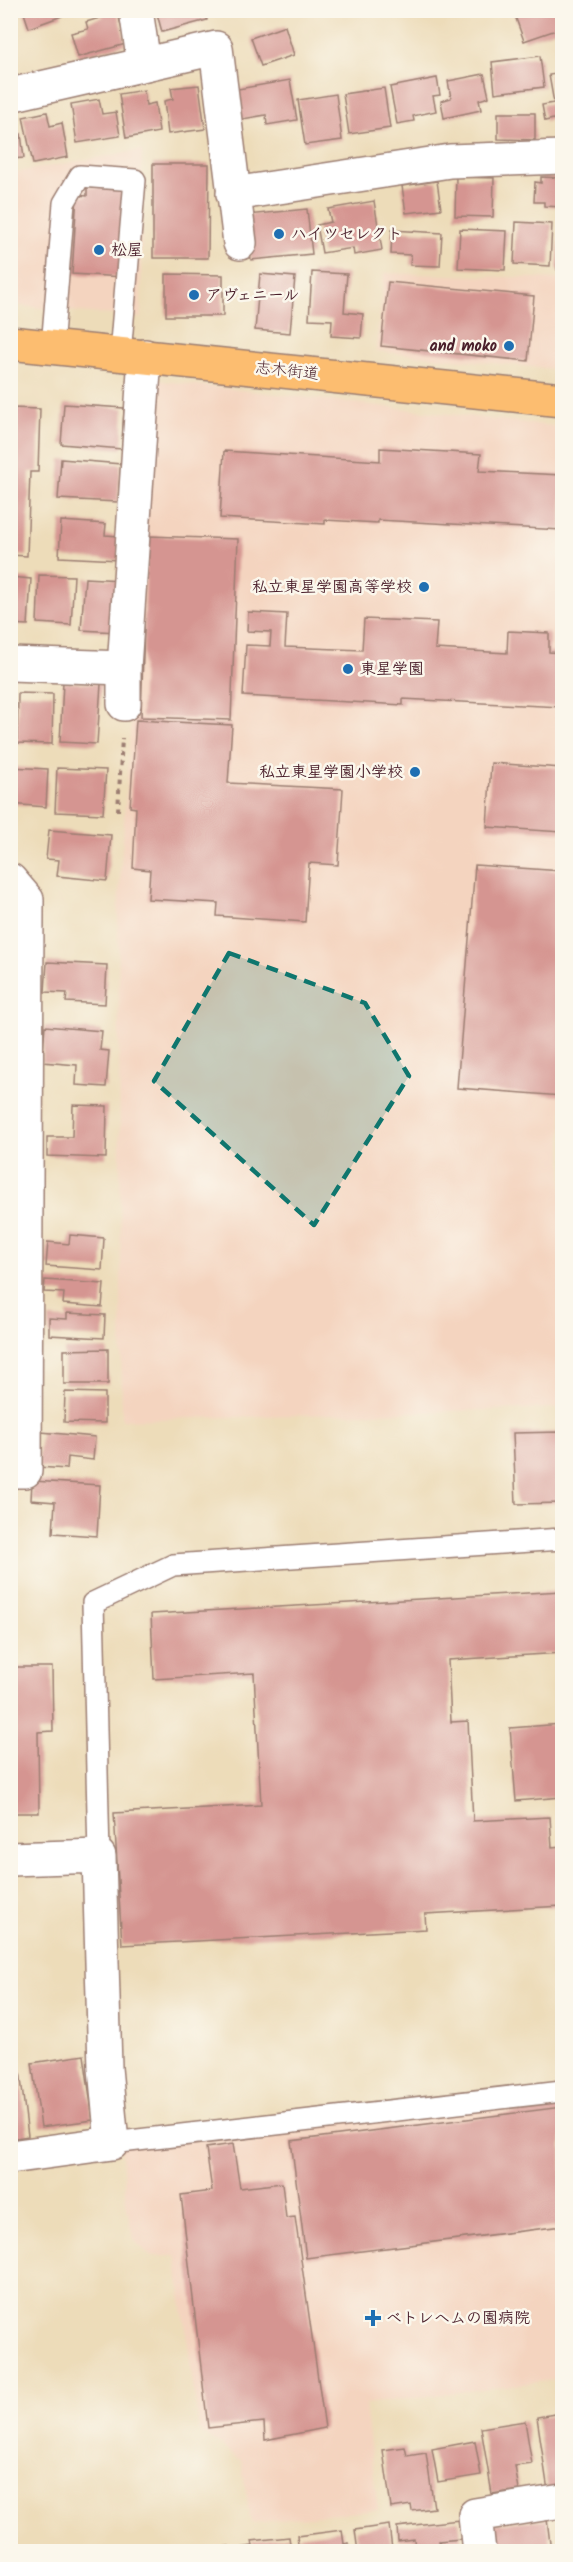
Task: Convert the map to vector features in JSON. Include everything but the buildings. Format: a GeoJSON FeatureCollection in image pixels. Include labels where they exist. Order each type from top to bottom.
{"type":"FeatureCollection","features":[{"type":"Feature","properties":{"kind":"main road","name":"志木街道"},"geometry":{"type":"LineString","coordinates":[[10,343],[562,400]]}},
{"type":"Feature","properties":{"kind":"street"},"geometry":{"type":"LineString","coordinates":[[136,10],[144,64]]}},
{"type":"Feature","properties":{"kind":"street"},"geometry":{"type":"LineString","coordinates":[[10,95],[216,48],[240,243]]}},
{"type":"Feature","properties":{"kind":"street"},"geometry":{"type":"LineString","coordinates":[[233,194],[450,160],[562,158]]}},
{"type":"Feature","properties":{"kind":"street"},"geometry":{"type":"LineString","coordinates":[[124,704],[133,355]]}},
{"type":"Feature","properties":{"kind":"street"},"geometry":{"type":"LineString","coordinates":[[10,664],[124,668]]}},
{"type":"Feature","properties":{"kind":"street"},"geometry":{"type":"LineString","coordinates":[[10,880],[27,900],[18,1316],[24,1471],[10,1471]]}},
{"type":"Feature","properties":{"kind":"street"},"geometry":{"type":"LineString","coordinates":[[10,1858],[99,1856],[105,2068],[112,2143],[10,2157]]}},
{"type":"Feature","properties":{"kind":"street"},"geometry":{"type":"LineString","coordinates":[[479,2552],[476,2515],[562,2501]]}},
{"type":"Feature","properties":{"kind":"lane"},"geometry":{"type":"LineString","coordinates":[[52,347],[64,202],[80,176],[135,180],[133,355]]}},
{"type":"Feature","properties":{"kind":"lane"},"geometry":{"type":"LineString","coordinates":[[99,1856],[93,1603],[173,1565],[562,1539]]}},
{"type":"Feature","properties":{"kind":"lane"},"geometry":{"type":"LineString","coordinates":[[112,2143],[562,2091]]}},
{"type":"Feature","properties":{"kind":"path"},"geometry":{"type":"LineString","coordinates":[[118,811],[124,704]]}},
{"type":"Feature","properties":{"kind":"highlighted area"},"geometry":{"type":"Polygon","coordinates":[[[229,953],[365,1003],[409,1076],[314,1225],[154,1081],[229,953]]]}},
{"type":"Feature","properties":{"kind":"shaded area"},"geometry":{"type":"Polygon","coordinates":[[[142,150],[141,318],[11,305],[11,173],[142,150]]]}},
{"type":"Feature","properties":{"kind":"shaded area"},"geometry":{"type":"Polygon","coordinates":[[[384,273],[562,279],[562,370],[376,351],[384,273]]]}},
{"type":"Feature","properties":{"kind":"shaded area","name":"東星学園"},"geometry":{"type":"Polygon","coordinates":[[[154,380],[562,427],[562,1408],[122,1420],[118,910],[154,380]]]}},
{"type":"Feature","properties":{"kind":"shaded area","name":"ベトレヘムの園病院"},"geometry":{"type":"Polygon","coordinates":[[[562,2091],[562,2379],[365,2404],[378,2510],[251,2523],[241,2461],[199,2429],[176,2256],[150,2256],[133,2239],[126,2203],[121,2142],[562,2091]]]}},
{"type":"Feature","properties":{"kind":"place","name":"ハイツセレクト"},"geometry":{"type":"Point","coordinates":[279,234]}},
{"type":"Feature","properties":{"kind":"place","name":"松屋"},"geometry":{"type":"Point","coordinates":[99,250]}},
{"type":"Feature","properties":{"kind":"place","name":"アヴェニール"},"geometry":{"type":"Point","coordinates":[194,295]}},
{"type":"Feature","properties":{"kind":"place","name":"and moko"},"geometry":{"type":"Point","coordinates":[509,346]}},
{"type":"Feature","properties":{"kind":"place","name":"私立東星学園高等学校"},"geometry":{"type":"Point","coordinates":[424,587]}},
{"type":"Feature","properties":{"kind":"place","name":"東星学園"},"geometry":{"type":"Point","coordinates":[348,669]}},
{"type":"Feature","properties":{"kind":"place","name":"私立東星学園小学校"},"geometry":{"type":"Point","coordinates":[415,772]}},
{"type":"Feature","properties":{"kind":"place","name":"ベトレヘムの園病院"},"geometry":{"type":"Point","coordinates":[373,2318]}}]}
